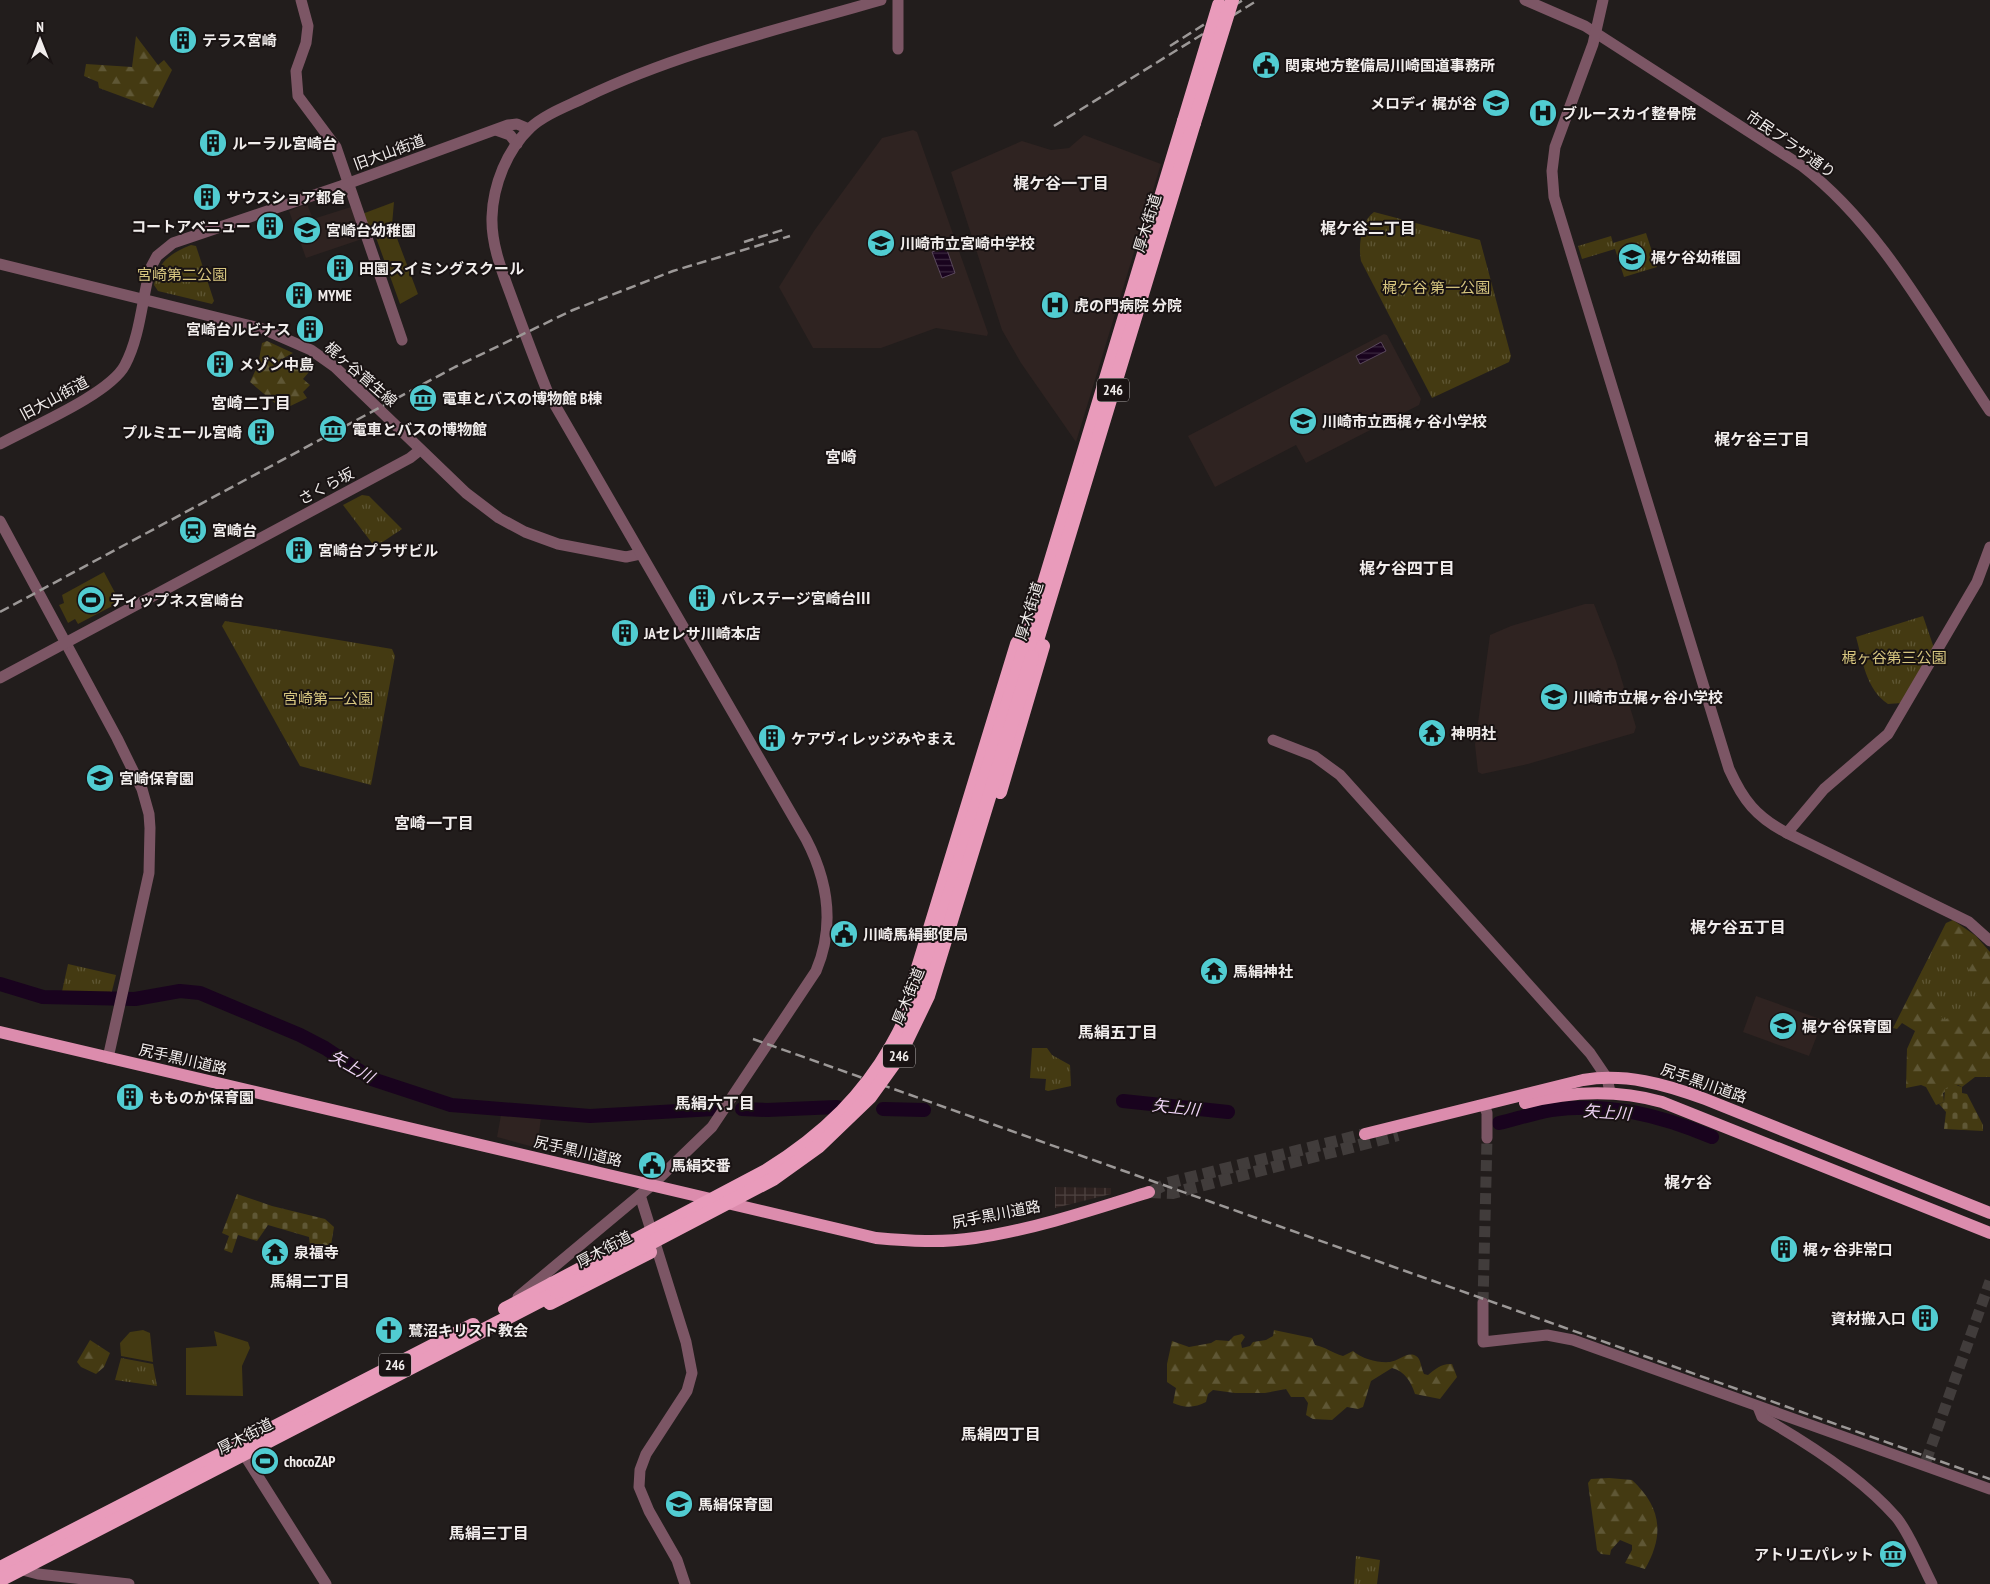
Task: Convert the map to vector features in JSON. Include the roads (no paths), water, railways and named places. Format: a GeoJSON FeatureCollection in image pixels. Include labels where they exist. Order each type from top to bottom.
{"type":"FeatureCollection","features":[{"type":"Feature","properties":{"kind":"highway","name":"厚木街道"},"geometry":{"type":"LineString","coordinates":[[2,1566],[241,1450],[506,1314],[552,1284],[766,1171],[793,1154],[830,1125],[875,1075],[890,1051],[919,992],[1039,618],[1224,2]]}},
{"type":"Feature","properties":{"kind":"highway"},"geometry":{"type":"LineString","coordinates":[[1000,792],[1043,650],[1039,618]]}},
{"type":"Feature","properties":{"kind":"highway"},"geometry":{"type":"LineString","coordinates":[[880,1055],[896,1028],[911,992],[1017,644],[1039,618]]}},
{"type":"Feature","properties":{"kind":"highway"},"geometry":{"type":"LineString","coordinates":[[705,1197],[781,1155],[816,1128],[860,1083]]}},
{"type":"Feature","properties":{"kind":"highway"},"geometry":{"type":"LineString","coordinates":[[526,1308],[553,1302],[650,1252]]}},
{"type":"Feature","properties":{"kind":"highway","name":"厚木街道"},"geometry":{"type":"LineString","coordinates":[[506,1314],[526,1308],[552,1284]]}},
{"type":"Feature","properties":{"kind":"highway","name":"厚木街道"},"geometry":{"type":"LineString","coordinates":[[0,1580],[22,1570],[241,1450]]}},
{"type":"Feature","properties":{"kind":"main road","name":"尻手黒川道路"},"geometry":{"type":"LineString","coordinates":[[0,1032],[876,1238],[942,1241],[975,1238],[1006,1232],[1149,1192]]}},
{"type":"Feature","properties":{"kind":"main road","name":"尻手黒川道路"},"geometry":{"type":"LineString","coordinates":[[1398,1135],[1569,1083],[1607,1078],[1647,1081],[1672,1086],[1990,1213]]}},
{"type":"Feature","properties":{"kind":"main road","name":"尻手黒川道路"},"geometry":{"type":"LineString","coordinates":[[1366,1134],[1485,1109],[1569,1094],[1610,1092],[1636,1095],[1662,1102],[1990,1233]]}},
{"type":"Feature","properties":{"kind":"street"},"geometry":{"type":"LineString","coordinates":[[301,0],[308,26],[306,43],[296,72],[298,96],[336,147],[402,340]]}},
{"type":"Feature","properties":{"kind":"street"},"geometry":{"type":"LineString","coordinates":[[506,1314],[552,1284],[721,1116],[816,971],[824,952],[827,909],[824,881],[810,847],[548,393],[497,256],[492,232],[493,205],[503,168],[517,144],[529,129],[558,110],[655,67],[717,46],[881,0]]}},
{"type":"Feature","properties":{"kind":"street"},"geometry":{"type":"LineString","coordinates":[[898,0],[898,49]]}},
{"type":"Feature","properties":{"kind":"street","name":"市民プラザ通り"},"geometry":{"type":"LineString","coordinates":[[1525,0],[1572,19],[1596,33],[1802,166],[1835,193],[1866,227],[1990,411]]}},
{"type":"Feature","properties":{"kind":"street"},"geometry":{"type":"LineString","coordinates":[[1603,0],[1596,33],[1555,147],[1552,171],[1554,197],[1729,769],[1741,796],[1764,819],[1787,833],[1970,922],[1990,941]]}},
{"type":"Feature","properties":{"kind":"street","name":"旧大山街道"},"geometry":{"type":"LineString","coordinates":[[0,444],[94,395],[111,384],[120,375],[129,356],[153,262],[161,252],[173,243],[513,124],[529,129]]}},
{"type":"Feature","properties":{"kind":"street"},"geometry":{"type":"LineString","coordinates":[[496,130],[510,135],[517,144]]}},
{"type":"Feature","properties":{"kind":"street","name":"梶ヶ谷菅生線"},"geometry":{"type":"LineString","coordinates":[[0,264],[263,329],[310,350],[334,367],[420,450],[484,508],[525,532],[577,548],[626,557],[640,554]]}},
{"type":"Feature","properties":{"kind":"street","name":"さくら坂"},"geometry":{"type":"LineString","coordinates":[[0,678],[410,458],[420,450]]}},
{"type":"Feature","properties":{"kind":"street"},"geometry":{"type":"LineString","coordinates":[[0,521],[137,780],[147,808],[150,828],[149,873],[108,1058]]}},
{"type":"Feature","properties":{"kind":"street"},"geometry":{"type":"LineString","coordinates":[[1787,833],[1824,789],[1888,734],[1977,582],[1990,547]]}},
{"type":"Feature","properties":{"kind":"street"},"geometry":{"type":"LineString","coordinates":[[1273,740],[1314,756],[1340,775],[1590,1053],[1607,1078],[1610,1092]]}},
{"type":"Feature","properties":{"kind":"street"},"geometry":{"type":"LineString","coordinates":[[1485,1109],[1487,1138]]}},
{"type":"Feature","properties":{"kind":"street"},"geometry":{"type":"LineString","coordinates":[[640,1195],[686,1342],[692,1373],[687,1391],[646,1454],[640,1470],[639,1487],[649,1511],[677,1560],[685,1584]]}},
{"type":"Feature","properties":{"kind":"street"},"geometry":{"type":"LineString","coordinates":[[1483,1303],[1483,1342],[1547,1335],[1557,1336],[1645,1365],[1758,1407],[1925,1463],[1990,1489]]}},
{"type":"Feature","properties":{"kind":"street"},"geometry":{"type":"LineString","coordinates":[[1758,1407],[1762,1417],[1823,1456],[1870,1492],[1897,1518],[1932,1584]]}},
{"type":"Feature","properties":{"kind":"street"},"geometry":{"type":"LineString","coordinates":[[241,1450],[326,1584]]}},
{"type":"Feature","properties":{"kind":"street"},"geometry":{"type":"LineString","coordinates":[[2,1566],[130,1584]]}},
{"type":"Feature","properties":{"kind":"waterway","name":"矢上川"},"geometry":{"type":"LineString","coordinates":[[0,984],[43,997],[135,999],[180,991],[200,993],[300,1035],[325,1048],[372,1079],[451,1105],[590,1116],[714,1109]]}},
{"type":"Feature","properties":{"kind":"waterway","name":"矢上川"},"geometry":{"type":"LineString","coordinates":[[1123,1101],[1228,1112]]}},
{"type":"Feature","properties":{"kind":"waterway","name":"矢上川"},"geometry":{"type":"LineString","coordinates":[[742,1109],[767,1110],[837,1107]]}},
{"type":"Feature","properties":{"kind":"waterway","name":"矢上川"},"geometry":{"type":"LineString","coordinates":[[1499,1123],[1551,1110],[1572,1108],[1613,1109],[1673,1122],[1712,1137]]}},
{"type":"Feature","properties":{"kind":"waterway","name":"矢上川"},"geometry":{"type":"LineString","coordinates":[[883,1109],[924,1110]]}},
{"type":"Feature","properties":{"kind":"tunnel"},"geometry":{"type":"LineString","coordinates":[[1152,1191],[1168,1183],[1365,1134]]}},
{"type":"Feature","properties":{"kind":"tunnel"},"geometry":{"type":"LineString","coordinates":[[1149,1192],[1173,1193],[1398,1135]]}},
{"type":"Feature","properties":{"kind":"tunnel"},"geometry":{"type":"LineString","coordinates":[[1483,1303],[1487,1138]]}},
{"type":"Feature","properties":{"kind":"tunnel"},"geometry":{"type":"LineString","coordinates":[[1926,1461],[1990,1281]]}},
{"type":"Feature","properties":{"kind":"railway"},"geometry":{"type":"LineString","coordinates":[[1170,46],[1243,0]]}},
{"type":"Feature","properties":{"kind":"railway"},"geometry":{"type":"LineString","coordinates":[[1054,126],[1258,0]]}},
{"type":"Feature","properties":{"kind":"railway"},"geometry":{"type":"LineString","coordinates":[[744,242],[786,229]]}},
{"type":"Feature","properties":{"kind":"railway"},"geometry":{"type":"LineString","coordinates":[[0,612],[455,367],[573,310],[673,271],[790,236]]}},
{"type":"Feature","properties":{"kind":"railway"},"geometry":{"type":"LineString","coordinates":[[753,1039],[1990,1479]]}},
{"type":"Feature","properties":{"kind":"place","name":"テラス宮崎"},"geometry":{"type":"Point","coordinates":[183,40]}},
{"type":"Feature","properties":{"kind":"place","name":"関東地方整備局川崎国道事務所"},"geometry":{"type":"Point","coordinates":[1266,65]}},
{"type":"Feature","properties":{"kind":"place","name":"メロディ 梶が谷"},"geometry":{"type":"Point","coordinates":[1496,103]}},
{"type":"Feature","properties":{"kind":"place","name":"ブルースカイ整骨院"},"geometry":{"type":"Point","coordinates":[1543,113]}},
{"type":"Feature","properties":{"kind":"place","name":"ルーラル宮崎台"},"geometry":{"type":"Point","coordinates":[213,143]}},
{"type":"Feature","properties":{"kind":"place","name":"サウスショア都倉"},"geometry":{"type":"Point","coordinates":[207,197]}},
{"type":"Feature","properties":{"kind":"place","name":"コートアベニュー"},"geometry":{"type":"Point","coordinates":[270,226]}},
{"type":"Feature","properties":{"kind":"place","name":"宮崎台幼稚園"},"geometry":{"type":"Point","coordinates":[307,230]}},
{"type":"Feature","properties":{"kind":"place","name":"川崎市立宮崎中学校"},"geometry":{"type":"Point","coordinates":[881,243]}},
{"type":"Feature","properties":{"kind":"place","name":"梶ケ谷幼稚園"},"geometry":{"type":"Point","coordinates":[1632,257]}},
{"type":"Feature","properties":{"kind":"place","name":"田園スイミングスクール"},"geometry":{"type":"Point","coordinates":[340,268]}},
{"type":"Feature","properties":{"kind":"place","name":"MYME"},"geometry":{"type":"Point","coordinates":[299,295]}},
{"type":"Feature","properties":{"kind":"place","name":"虎の門病院 分院"},"geometry":{"type":"Point","coordinates":[1055,305]}},
{"type":"Feature","properties":{"kind":"place","name":"宮崎台ルビナス"},"geometry":{"type":"Point","coordinates":[310,329]}},
{"type":"Feature","properties":{"kind":"place","name":"メゾン中島"},"geometry":{"type":"Point","coordinates":[220,364]}},
{"type":"Feature","properties":{"kind":"place","name":"電車とバスの博物館 B棟"},"geometry":{"type":"Point","coordinates":[423,398]}},
{"type":"Feature","properties":{"kind":"place","name":"川崎市立西梶ヶ谷小学校"},"geometry":{"type":"Point","coordinates":[1303,421]}},
{"type":"Feature","properties":{"kind":"place","name":"電車とバスの博物館"},"geometry":{"type":"Point","coordinates":[333,429]}},
{"type":"Feature","properties":{"kind":"place","name":"プルミエール宮崎"},"geometry":{"type":"Point","coordinates":[261,432]}},
{"type":"Feature","properties":{"kind":"place","name":"宮崎台"},"geometry":{"type":"Point","coordinates":[193,530]}},
{"type":"Feature","properties":{"kind":"place","name":"宮崎台プラザビル"},"geometry":{"type":"Point","coordinates":[299,550]}},
{"type":"Feature","properties":{"kind":"place","name":"パレステージ宮崎台Ⅲ"},"geometry":{"type":"Point","coordinates":[702,598]}},
{"type":"Feature","properties":{"kind":"place","name":"ティップネス宮崎台"},"geometry":{"type":"Point","coordinates":[91,600]}},
{"type":"Feature","properties":{"kind":"place","name":"JAセレサ川崎本店"},"geometry":{"type":"Point","coordinates":[625,633]}},
{"type":"Feature","properties":{"kind":"place","name":"川崎市立梶ヶ谷小学校"},"geometry":{"type":"Point","coordinates":[1554,697]}},
{"type":"Feature","properties":{"kind":"place","name":"神明社"},"geometry":{"type":"Point","coordinates":[1432,733]}},
{"type":"Feature","properties":{"kind":"place","name":"ケアヴィレッジみやまえ"},"geometry":{"type":"Point","coordinates":[772,738]}},
{"type":"Feature","properties":{"kind":"place","name":"宮崎保育園"},"geometry":{"type":"Point","coordinates":[100,778]}},
{"type":"Feature","properties":{"kind":"place","name":"川崎馬絹郵便局"},"geometry":{"type":"Point","coordinates":[844,934]}},
{"type":"Feature","properties":{"kind":"place","name":"馬絹神社"},"geometry":{"type":"Point","coordinates":[1214,971]}},
{"type":"Feature","properties":{"kind":"place","name":"梶ケ谷保育園"},"geometry":{"type":"Point","coordinates":[1783,1026]}},
{"type":"Feature","properties":{"kind":"place","name":"もものか保育園"},"geometry":{"type":"Point","coordinates":[130,1097]}},
{"type":"Feature","properties":{"kind":"place","name":"馬絹交番"},"geometry":{"type":"Point","coordinates":[652,1165]}},
{"type":"Feature","properties":{"kind":"place","name":"梶ヶ谷非常口"},"geometry":{"type":"Point","coordinates":[1784,1249]}},
{"type":"Feature","properties":{"kind":"place","name":"泉福寺"},"geometry":{"type":"Point","coordinates":[275,1252]}},
{"type":"Feature","properties":{"kind":"place","name":"資材搬入口"},"geometry":{"type":"Point","coordinates":[1925,1318]}},
{"type":"Feature","properties":{"kind":"place","name":"鷺沼キリスト教会"},"geometry":{"type":"Point","coordinates":[389,1330]}},
{"type":"Feature","properties":{"kind":"place","name":"chocoZAP"},"geometry":{"type":"Point","coordinates":[265,1461]}},
{"type":"Feature","properties":{"kind":"place","name":"馬絹保育園"},"geometry":{"type":"Point","coordinates":[679,1504]}},
{"type":"Feature","properties":{"kind":"place","name":"アトリエパレット"},"geometry":{"type":"Point","coordinates":[1893,1554]}},
{"type":"Feature","properties":{"kind":"district","name":"梶ケ谷一丁目"},"geometry":{"type":"Point","coordinates":[1061,183]}},
{"type":"Feature","properties":{"kind":"district","name":"梶ケ谷二丁目"},"geometry":{"type":"Point","coordinates":[1368,228]}},
{"type":"Feature","properties":{"kind":"district","name":"宮崎二丁目"},"geometry":{"type":"Point","coordinates":[251,403]}},
{"type":"Feature","properties":{"kind":"district","name":"梶ケ谷三丁目"},"geometry":{"type":"Point","coordinates":[1762,439]}},
{"type":"Feature","properties":{"kind":"district","name":"宮崎"},"geometry":{"type":"Point","coordinates":[841,457]}},
{"type":"Feature","properties":{"kind":"district","name":"梶ケ谷四丁目"},"geometry":{"type":"Point","coordinates":[1407,568]}},
{"type":"Feature","properties":{"kind":"district","name":"宮崎一丁目"},"geometry":{"type":"Point","coordinates":[434,823]}},
{"type":"Feature","properties":{"kind":"district","name":"梶ケ谷五丁目"},"geometry":{"type":"Point","coordinates":[1738,927]}},
{"type":"Feature","properties":{"kind":"district","name":"馬絹五丁目"},"geometry":{"type":"Point","coordinates":[1118,1032]}},
{"type":"Feature","properties":{"kind":"district","name":"馬絹六丁目"},"geometry":{"type":"Point","coordinates":[715,1103]}},
{"type":"Feature","properties":{"kind":"district","name":"梶ケ谷"},"geometry":{"type":"Point","coordinates":[1688,1182]}},
{"type":"Feature","properties":{"kind":"district","name":"馬絹二丁目"},"geometry":{"type":"Point","coordinates":[310,1281]}},
{"type":"Feature","properties":{"kind":"district","name":"馬絹四丁目"},"geometry":{"type":"Point","coordinates":[1001,1434]}},
{"type":"Feature","properties":{"kind":"district","name":"馬絹三丁目"},"geometry":{"type":"Point","coordinates":[489,1533]}},
{"type":"Feature","properties":{"kind":"park label","name":"宮崎第二公園"},"geometry":{"type":"Point","coordinates":[182,274]}},
{"type":"Feature","properties":{"kind":"park label","name":"梶ケ谷 第一公園"},"geometry":{"type":"Point","coordinates":[1436,287]}},
{"type":"Feature","properties":{"kind":"park label","name":"梶ヶ谷第三公園"},"geometry":{"type":"Point","coordinates":[1894,657]}},
{"type":"Feature","properties":{"kind":"park label","name":"宮崎第一公園"},"geometry":{"type":"Point","coordinates":[328,698]}}]}
